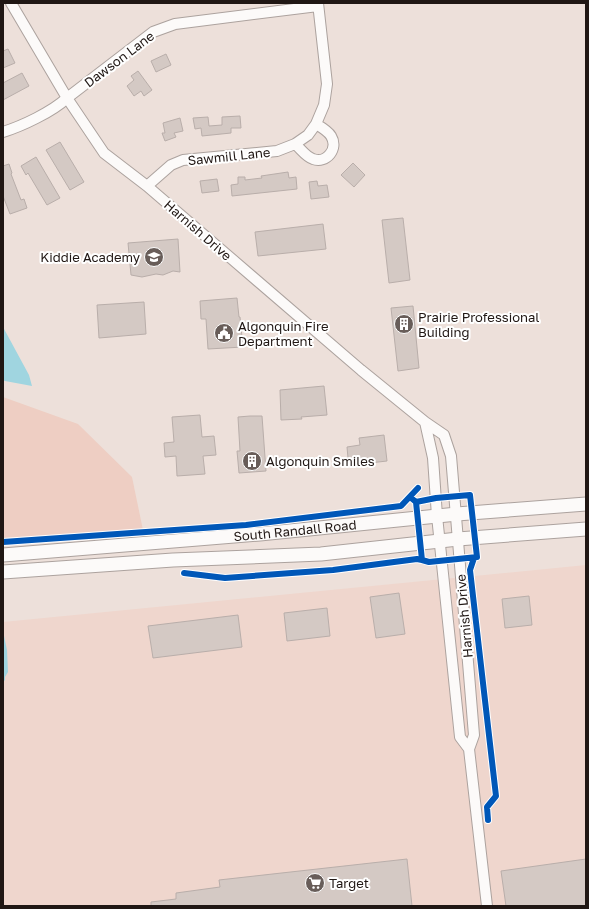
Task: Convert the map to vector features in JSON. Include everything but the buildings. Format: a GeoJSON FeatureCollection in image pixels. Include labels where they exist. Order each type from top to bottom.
{"type":"FeatureCollection","features":[{"type":"Feature","properties":{"kind":"main road","name":"South Randall Road"},"geometry":{"type":"LineString","coordinates":[[3,555],[260,534],[456,514],[586,504]]}},
{"type":"Feature","properties":{"kind":"main road","name":"South Randall Road"},"geometry":{"type":"LineString","coordinates":[[3,572],[173,560],[321,554],[458,539],[586,528]]}},
{"type":"Feature","properties":{"kind":"street","name":"Harnish Drive"},"geometry":{"type":"LineString","coordinates":[[11,3],[67,98],[104,153],[147,186],[361,370],[425,422],[444,435],[451,456],[474,735],[469,749],[488,906]]}},
{"type":"Feature","properties":{"kind":"street","name":"Dawson Lane"},"geometry":{"type":"LineString","coordinates":[[3,132],[17,128],[59,105],[153,32],[176,24],[318,4]]}},
{"type":"Feature","properties":{"kind":"street","name":"Sawmill Lane"},"geometry":{"type":"LineString","coordinates":[[147,186],[171,165],[183,160],[260,154],[277,151],[296,144],[308,135],[316,124],[324,105],[327,84],[318,4]]}},
{"type":"Feature","properties":{"kind":"street"},"geometry":{"type":"LineString","coordinates":[[296,144],[314,160],[320,160],[329,156],[332,151],[333,141],[327,132],[316,124]]}},
{"type":"Feature","properties":{"kind":"street","name":"Harnish Drive"},"geometry":{"type":"LineString","coordinates":[[425,422],[433,458],[437,516],[460,737],[469,749]]}},
{"type":"Feature","properties":{"kind":"shaded area"},"geometry":{"type":"Polygon","coordinates":[[[3,397],[78,424],[132,477],[143,530],[3,542],[3,397]]]}},
{"type":"Feature","properties":{"kind":"shaded area"},"geometry":{"type":"Polygon","coordinates":[[[586,565],[586,906],[3,906],[3,622],[586,565]]]}},
{"type":"Feature","properties":{"kind":"water"},"geometry":{"type":"Polygon","coordinates":[[[3,327],[29,375],[32,386],[3,380],[3,327]]]}},
{"type":"Feature","properties":{"kind":"water"},"geometry":{"type":"Polygon","coordinates":[[[3,631],[7,650],[8,672],[3,682],[3,631]]]}},
{"type":"Feature","properties":{"kind":"cycle path"},"geometry":{"type":"LineString","coordinates":[[3,542],[246,525],[401,506],[418,488]]}},
{"type":"Feature","properties":{"kind":"cycle path"},"geometry":{"type":"LineString","coordinates":[[410,497],[416,502],[422,560],[429,562],[477,557],[470,495],[436,498],[416,502]]}},
{"type":"Feature","properties":{"kind":"cycle path"},"geometry":{"type":"LineString","coordinates":[[474,558],[470,570],[496,796],[487,807],[488,820]]}},
{"type":"Feature","properties":{"kind":"cycle path"},"geometry":{"type":"LineString","coordinates":[[184,573],[225,578],[333,570],[417,559],[422,560]]}},
{"type":"Feature","properties":{"kind":"place","name":"Kiddie Academy"},"geometry":{"type":"Point","coordinates":[154,257]}},
{"type":"Feature","properties":{"kind":"place","name":"Prairie Professional Building"},"geometry":{"type":"Point","coordinates":[404,324]}},
{"type":"Feature","properties":{"kind":"place","name":"Algonquin Fire Department"},"geometry":{"type":"Point","coordinates":[224,333]}},
{"type":"Feature","properties":{"kind":"place","name":"Algonquin Smiles"},"geometry":{"type":"Point","coordinates":[252,461]}},
{"type":"Feature","properties":{"kind":"place","name":"Target"},"geometry":{"type":"Point","coordinates":[315,883]}}]}
